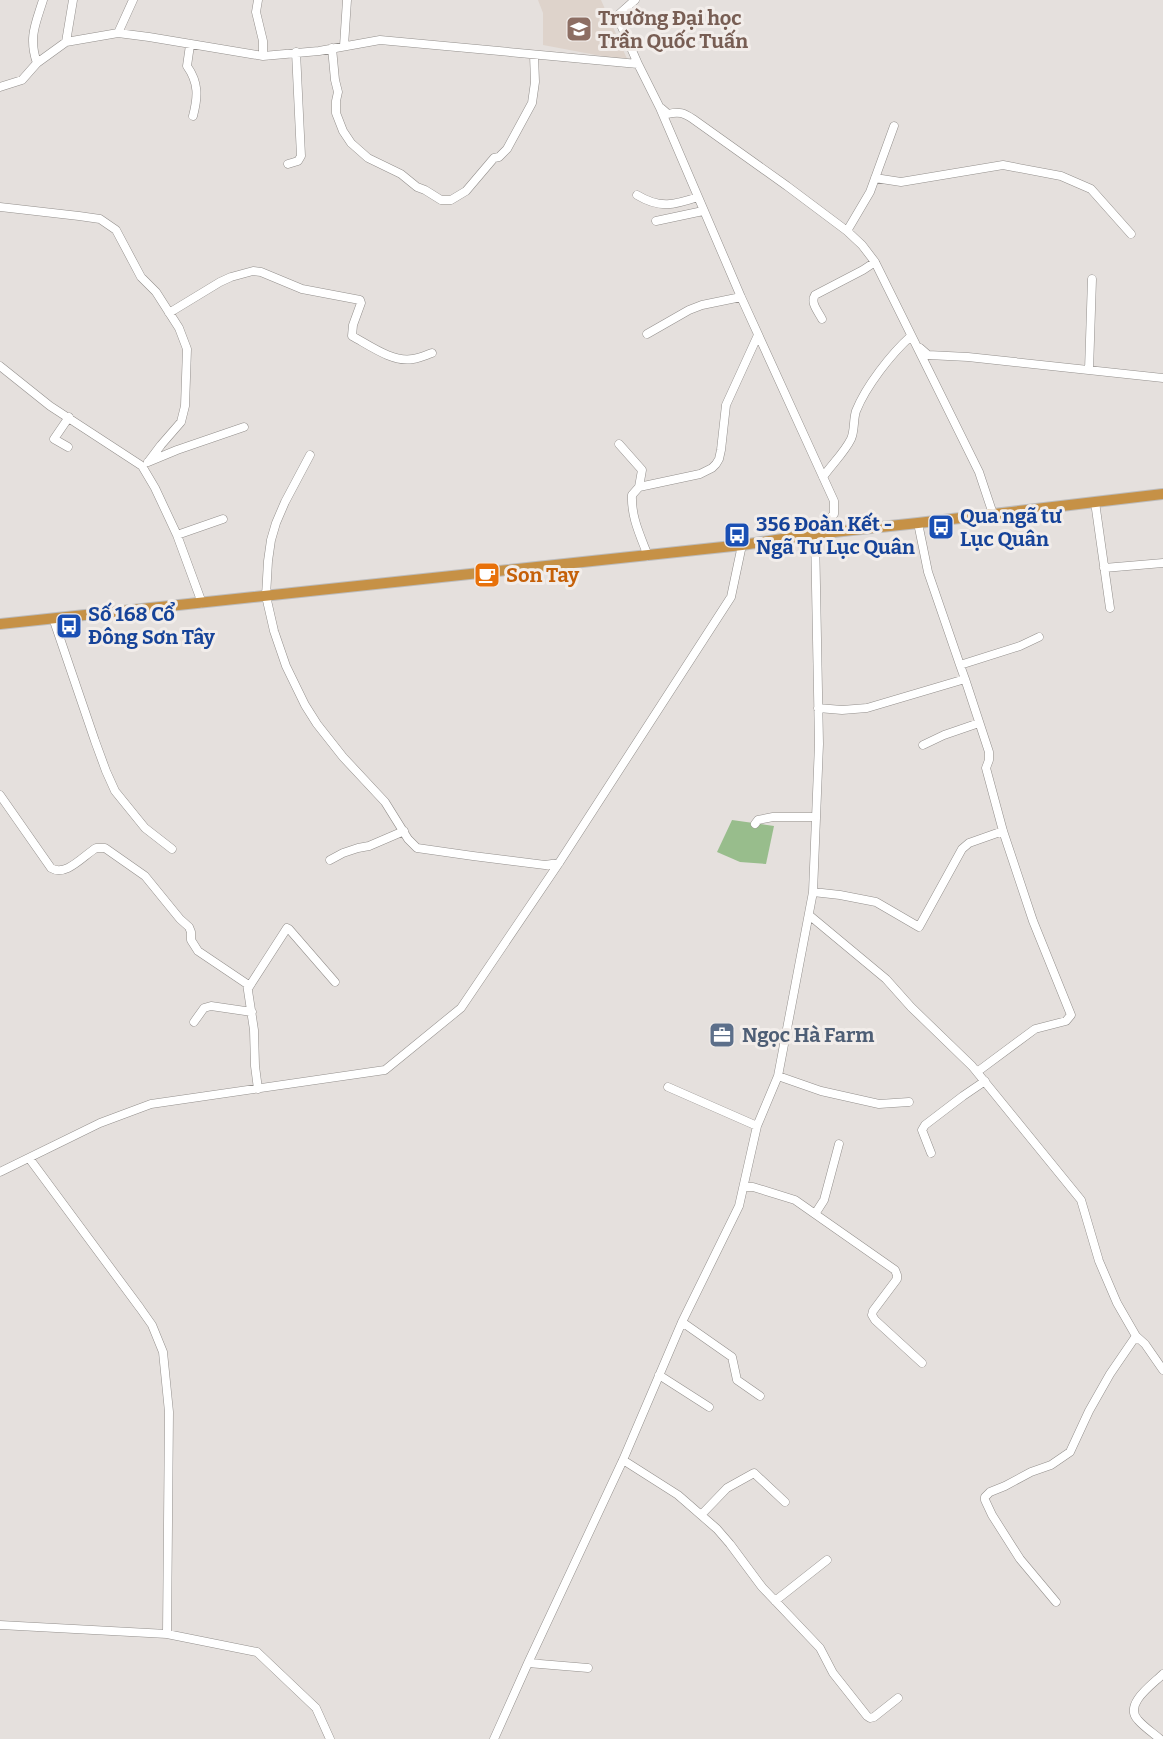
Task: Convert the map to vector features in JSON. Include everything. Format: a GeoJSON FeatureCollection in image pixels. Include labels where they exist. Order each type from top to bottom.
{"type":"FeatureCollection","features":[{"type":"Feature","properties":{"kind":"highway"},"geometry":{"type":"LineString","coordinates":[[0,624],[648,556],[815,534],[918,524],[1163,494]]}},
{"type":"Feature","properties":{"kind":"street"},"geometry":{"type":"LineString","coordinates":[[37,63],[33,33],[43,0]]}},
{"type":"Feature","properties":{"kind":"street"},"geometry":{"type":"LineString","coordinates":[[66,42],[73,0]]}},
{"type":"Feature","properties":{"kind":"street"},"geometry":{"type":"LineString","coordinates":[[118,33],[133,0]]}},
{"type":"Feature","properties":{"kind":"street"},"geometry":{"type":"LineString","coordinates":[[258,0],[256,12],[263,41],[263,56]]}},
{"type":"Feature","properties":{"kind":"street"},"geometry":{"type":"LineString","coordinates":[[344,46],[347,0]]}},
{"type":"Feature","properties":{"kind":"street"},"geometry":{"type":"LineString","coordinates":[[494,1739],[623,1460],[681,1322],[738,1206],[758,1126],[778,1076],[813,892],[819,744],[815,534],[834,514],[834,501],[617,16],[635,0]]}},
{"type":"Feature","properties":{"kind":"street"},"geometry":{"type":"LineString","coordinates":[[0,87],[22,80],[37,63],[66,42],[118,33],[263,56],[320,51],[380,40],[638,64]]}},
{"type":"Feature","properties":{"kind":"street"},"geometry":{"type":"LineString","coordinates":[[190,45],[187,66],[194,77],[197,100],[193,116]]}},
{"type":"Feature","properties":{"kind":"street"},"geometry":{"type":"LineString","coordinates":[[332,48],[338,92],[336,113],[351,143],[368,158],[401,174],[417,187],[441,201],[451,200],[466,192],[494,159],[507,149],[532,103],[535,82],[534,55]]}},
{"type":"Feature","properties":{"kind":"street"},"geometry":{"type":"LineString","coordinates":[[288,164],[299,160],[301,156],[296,52]]}},
{"type":"Feature","properties":{"kind":"street"},"geometry":{"type":"LineString","coordinates":[[660,108],[668,114],[684,113],[693,119],[787,186],[862,245],[875,262],[979,472],[993,514]]}},
{"type":"Feature","properties":{"kind":"street"},"geometry":{"type":"LineString","coordinates":[[847,231],[870,192],[894,126]]}},
{"type":"Feature","properties":{"kind":"street"},"geometry":{"type":"LineString","coordinates":[[875,178],[901,182],[1004,165],[1061,176],[1091,189],[1131,234]]}},
{"type":"Feature","properties":{"kind":"street"},"geometry":{"type":"LineString","coordinates":[[637,195],[647,201],[663,205],[698,197]]}},
{"type":"Feature","properties":{"kind":"street"},"geometry":{"type":"LineString","coordinates":[[0,207],[100,219],[116,230],[141,277],[156,292],[183,336],[187,349],[185,406],[181,423],[146,464]]}},
{"type":"Feature","properties":{"kind":"street"},"geometry":{"type":"LineString","coordinates":[[656,221],[704,211]]}},
{"type":"Feature","properties":{"kind":"street"},"geometry":{"type":"LineString","coordinates":[[822,319],[813,303],[815,295],[875,262]]}},
{"type":"Feature","properties":{"kind":"street"},"geometry":{"type":"LineString","coordinates":[[169,313],[231,277],[254,271],[261,272],[302,289],[360,300],[352,336],[388,354],[401,359],[412,359],[432,353]]}},
{"type":"Feature","properties":{"kind":"street"},"geometry":{"type":"LineString","coordinates":[[1089,370],[1092,279]]}},
{"type":"Feature","properties":{"kind":"street"},"geometry":{"type":"LineString","coordinates":[[647,334],[689,310],[741,297]]}},
{"type":"Feature","properties":{"kind":"street"},"geometry":{"type":"LineString","coordinates":[[639,486],[700,474],[716,464],[721,450],[726,405],[758,335]]}},
{"type":"Feature","properties":{"kind":"street"},"geometry":{"type":"LineString","coordinates":[[823,477],[848,444],[856,411],[876,376],[896,350],[911,336]]}},
{"type":"Feature","properties":{"kind":"street"},"geometry":{"type":"LineString","coordinates":[[916,345],[928,355],[968,357],[1163,378]]}},
{"type":"Feature","properties":{"kind":"street"},"geometry":{"type":"LineString","coordinates":[[0,366],[50,406],[146,464],[154,488],[177,535],[202,603]]}},
{"type":"Feature","properties":{"kind":"street"},"geometry":{"type":"LineString","coordinates":[[68,447],[52,438],[69,417]]}},
{"type":"Feature","properties":{"kind":"street"},"geometry":{"type":"LineString","coordinates":[[146,464],[177,450],[244,427]]}},
{"type":"Feature","properties":{"kind":"street"},"geometry":{"type":"LineString","coordinates":[[619,444],[642,470],[639,486],[632,495],[633,513],[648,556]]}},
{"type":"Feature","properties":{"kind":"street"},"geometry":{"type":"LineString","coordinates":[[310,455],[276,523],[268,561],[266,596],[274,632],[286,666],[294,686],[317,724],[384,802],[408,839],[417,848],[545,864],[559,863]]}},
{"type":"Feature","properties":{"kind":"street"},"geometry":{"type":"LineString","coordinates":[[1095,502],[1110,608]]}},
{"type":"Feature","properties":{"kind":"street"},"geometry":{"type":"LineString","coordinates":[[177,535],[223,519]]}},
{"type":"Feature","properties":{"kind":"street"},"geometry":{"type":"LineString","coordinates":[[918,524],[928,572],[989,752],[986,768],[1004,831],[1034,921],[1071,1015],[1066,1021],[1035,1029],[977,1072]]}},
{"type":"Feature","properties":{"kind":"street"},"geometry":{"type":"LineString","coordinates":[[0,1172],[100,1123],[152,1104],[386,1070],[461,1008],[559,863],[731,597],[742,545]]}},
{"type":"Feature","properties":{"kind":"street"},"geometry":{"type":"LineString","coordinates":[[1104,568],[1163,563]]}},
{"type":"Feature","properties":{"kind":"street"},"geometry":{"type":"LineString","coordinates":[[53,618],[95,741],[116,791],[145,828],[172,849]]}},
{"type":"Feature","properties":{"kind":"street"},"geometry":{"type":"LineString","coordinates":[[960,665],[1020,646],[1039,637]]}},
{"type":"Feature","properties":{"kind":"street"},"geometry":{"type":"LineString","coordinates":[[818,708],[842,710],[867,708],[965,679]]}},
{"type":"Feature","properties":{"kind":"street"},"geometry":{"type":"LineString","coordinates":[[923,745],[979,723]]}},
{"type":"Feature","properties":{"kind":"street"},"geometry":{"type":"LineString","coordinates":[[0,795],[51,868],[57,871],[62,870],[96,848],[105,848],[145,876],[189,927],[198,951],[240,978],[249,987],[258,1089]]}},
{"type":"Feature","properties":{"kind":"street"},"geometry":{"type":"LineString","coordinates":[[755,824],[758,820],[773,817],[816,818]]}},
{"type":"Feature","properties":{"kind":"street"},"geometry":{"type":"LineString","coordinates":[[330,860],[404,831]]}},
{"type":"Feature","properties":{"kind":"street"},"geometry":{"type":"LineString","coordinates":[[813,892],[876,902],[919,927],[962,849],[969,843],[1004,831]]}},
{"type":"Feature","properties":{"kind":"street"},"geometry":{"type":"LineString","coordinates":[[809,915],[886,979],[977,1072],[1081,1200],[1099,1261],[1117,1303],[1136,1336],[1145,1344],[1163,1370]]}},
{"type":"Feature","properties":{"kind":"street"},"geometry":{"type":"LineString","coordinates":[[249,987],[286,928],[335,981]]}},
{"type":"Feature","properties":{"kind":"street"},"geometry":{"type":"LineString","coordinates":[[194,1022],[204,1008],[211,1006],[252,1012]]}},
{"type":"Feature","properties":{"kind":"street"},"geometry":{"type":"LineString","coordinates":[[778,1076],[821,1091],[879,1104],[909,1102]]}},
{"type":"Feature","properties":{"kind":"street"},"geometry":{"type":"LineString","coordinates":[[931,1154],[922,1130],[925,1125],[985,1082]]}},
{"type":"Feature","properties":{"kind":"street"},"geometry":{"type":"LineString","coordinates":[[668,1087],[758,1126]]}},
{"type":"Feature","properties":{"kind":"street"},"geometry":{"type":"LineString","coordinates":[[815,1214],[824,1200],[838,1144]]}},
{"type":"Feature","properties":{"kind":"street"},"geometry":{"type":"LineString","coordinates":[[29,1158],[141,1308],[152,1325],[163,1352],[169,1412],[167,1634]]}},
{"type":"Feature","properties":{"kind":"street"},"geometry":{"type":"LineString","coordinates":[[744,1186],[753,1186],[795,1200],[896,1272],[897,1279],[872,1315],[922,1363]]}},
{"type":"Feature","properties":{"kind":"street"},"geometry":{"type":"LineString","coordinates":[[681,1322],[732,1357],[737,1380],[760,1396]]}},
{"type":"Feature","properties":{"kind":"street"},"geometry":{"type":"LineString","coordinates":[[1056,1602],[1020,1559],[985,1500],[990,1492],[1051,1465],[1070,1452],[1089,1411],[1110,1374],[1136,1336]]}},
{"type":"Feature","properties":{"kind":"street"},"geometry":{"type":"LineString","coordinates":[[659,1375],[709,1407]]}},
{"type":"Feature","properties":{"kind":"street"},"geometry":{"type":"LineString","coordinates":[[623,1460],[678,1495],[702,1515],[730,1544],[762,1587],[820,1648],[837,1678],[867,1716],[874,1717],[898,1698]]}},
{"type":"Feature","properties":{"kind":"street"},"geometry":{"type":"LineString","coordinates":[[702,1515],[727,1488],[754,1473],[785,1502]]}},
{"type":"Feature","properties":{"kind":"street"},"geometry":{"type":"LineString","coordinates":[[775,1601],[827,1560]]}},
{"type":"Feature","properties":{"kind":"street"},"geometry":{"type":"LineString","coordinates":[[0,1625],[167,1634],[257,1652],[316,1708],[330,1739]]}},
{"type":"Feature","properties":{"kind":"street"},"geometry":{"type":"LineString","coordinates":[[528,1663],[588,1668]]}},
{"type":"Feature","properties":{"kind":"street"},"geometry":{"type":"LineString","coordinates":[[1160,1739],[1137,1720],[1134,1707],[1137,1700],[1163,1674]]}},
{"type":"Feature","properties":{"kind":"shaded area","name":"Trường Đại học Trần Quốc Tuấn"},"geometry":{"type":"Polygon","coordinates":[[[538,0],[601,0],[628,61],[543,45],[543,13],[538,0]]]}},
{"type":"Feature","properties":{"kind":"green space"},"geometry":{"type":"Polygon","coordinates":[[[732,820],[774,826],[766,864],[740,862],[717,852],[732,820]]]}},
{"type":"Feature","properties":{"kind":"place","name":"Trường Đại học Trần Quốc Tuấn"},"geometry":{"type":"Point","coordinates":[579,29]}},
{"type":"Feature","properties":{"kind":"place","name":"Qua ngã tư Lục Quân"},"geometry":{"type":"Point","coordinates":[941,527]}},
{"type":"Feature","properties":{"kind":"place","name":"356 Đoàn Kết - Ngã Tư Lục Quân"},"geometry":{"type":"Point","coordinates":[737,535]}},
{"type":"Feature","properties":{"kind":"place","name":"Son Tay"},"geometry":{"type":"Point","coordinates":[487,575]}},
{"type":"Feature","properties":{"kind":"place","name":"Số 168 Cổ Đông Sơn Tây"},"geometry":{"type":"Point","coordinates":[69,626]}},
{"type":"Feature","properties":{"kind":"place","name":"Ngọc Hà Farm"},"geometry":{"type":"Point","coordinates":[722,1035]}}]}
